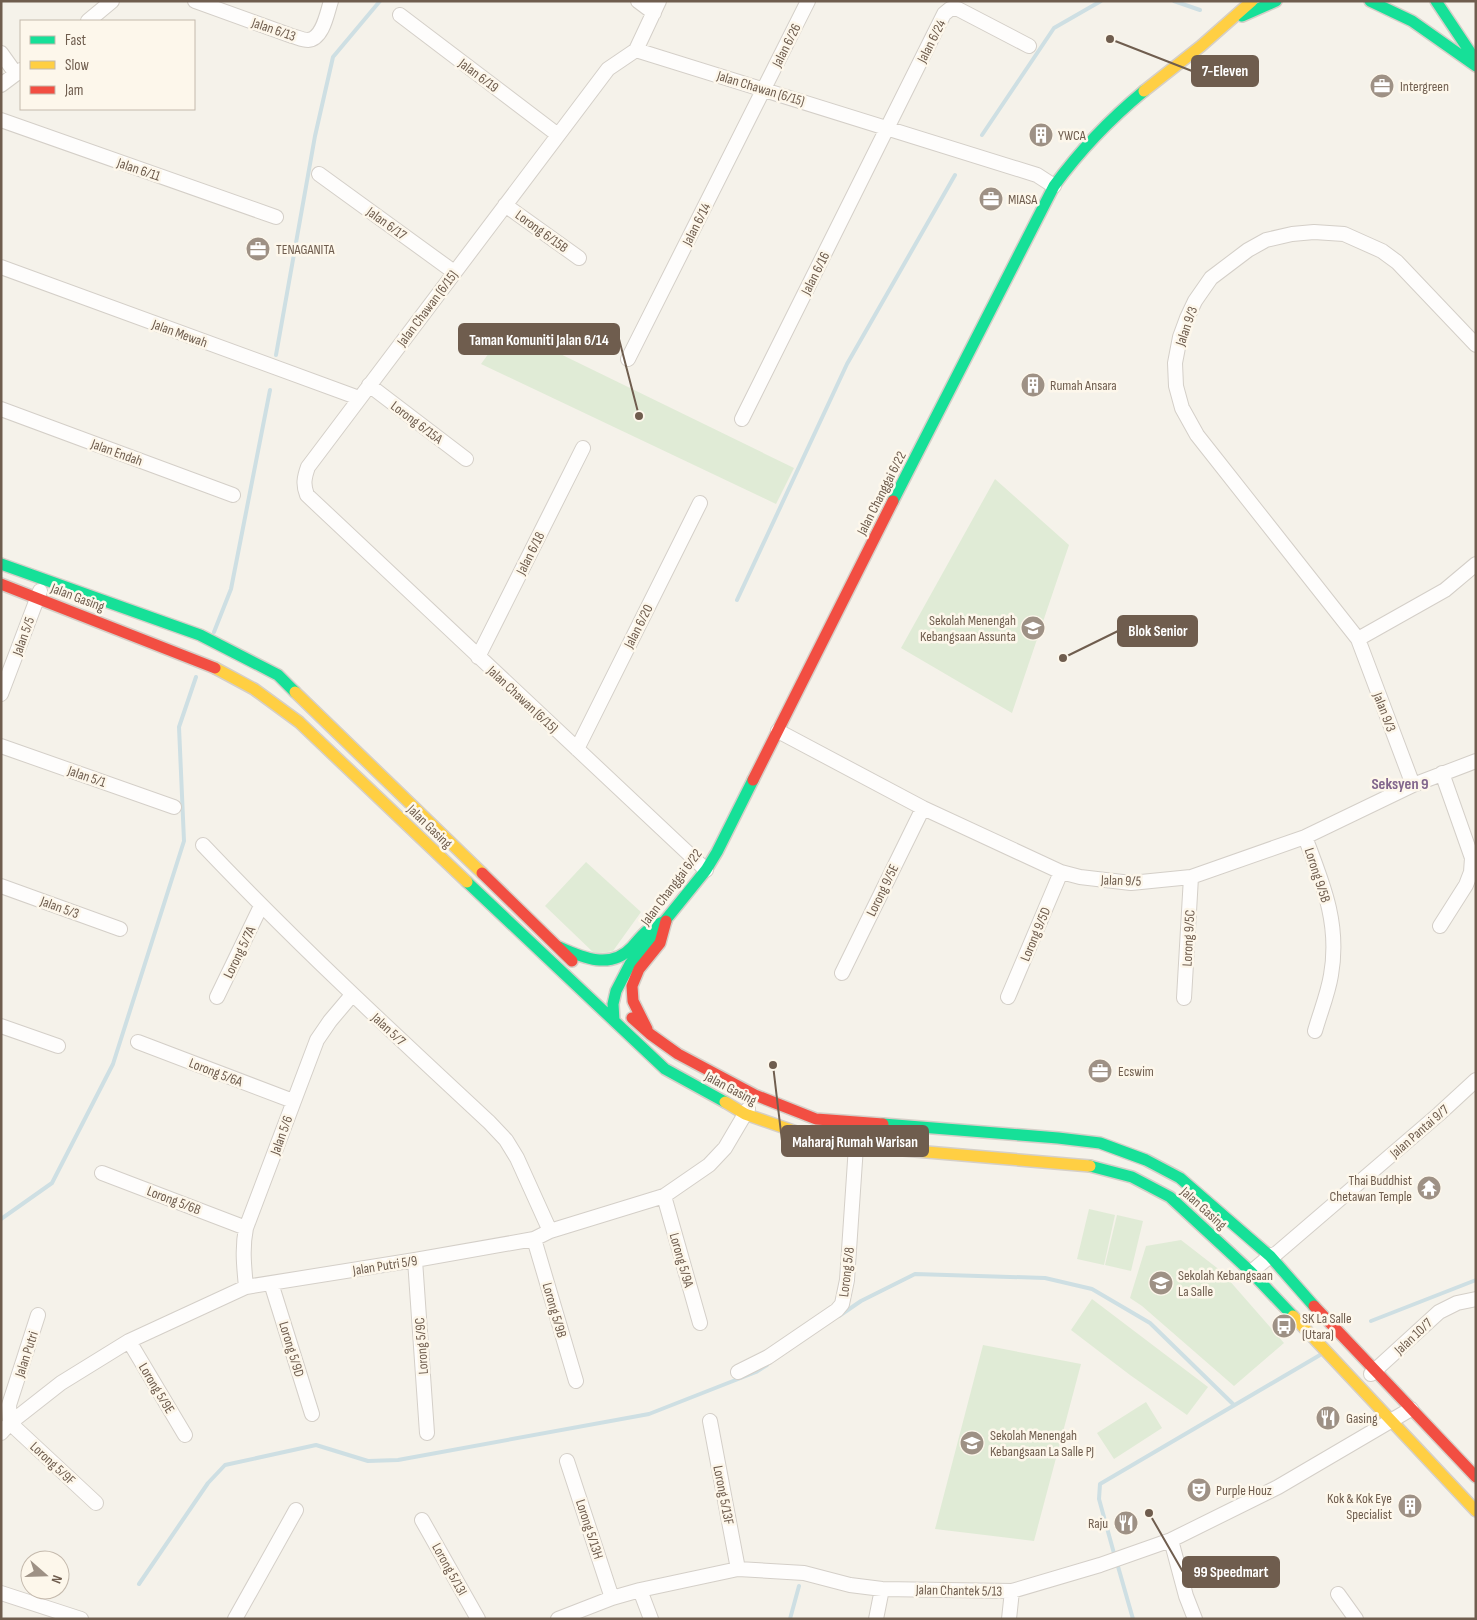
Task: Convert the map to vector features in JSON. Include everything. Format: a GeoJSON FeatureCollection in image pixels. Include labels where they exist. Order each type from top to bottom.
{"type":"FeatureCollection","features":[{"type":"Feature","properties":{"kind":"main road"},"geometry":{"type":"LineString","coordinates":[[1234,20],[1247,1]]}},
{"type":"Feature","properties":{"kind":"main road","name":"Jalan Changgai 6/22"},"geometry":{"type":"LineString","coordinates":[[609,997],[630,964],[706,870],[1054,186],[1064,171],[1112,118],[1234,20],[1252,1]]}},
{"type":"Feature","properties":{"kind":"main road","name":"Jalan Changgai 6/22"},"geometry":{"type":"LineString","coordinates":[[1234,20],[1276,1]]}},
{"type":"Feature","properties":{"kind":"main road"},"geometry":{"type":"LineString","coordinates":[[1370,1],[1389,7],[1422,26],[1476,66]]}},
{"type":"Feature","properties":{"kind":"main road"},"geometry":{"type":"LineString","coordinates":[[1436,1],[1476,60]]}},
{"type":"Feature","properties":{"kind":"main road"},"geometry":{"type":"LineString","coordinates":[[1430,20],[1476,66]]}},
{"type":"Feature","properties":{"kind":"main road","name":"Jalan Gasing"},"geometry":{"type":"LineString","coordinates":[[1,564],[200,635],[251,660],[278,676],[578,967]]}},
{"type":"Feature","properties":{"kind":"main road","name":"Jalan Gasing"},"geometry":{"type":"LineString","coordinates":[[1,584],[187,656],[254,689],[298,722],[665,1069],[745,1114],[808,1136],[856,1146],[1096,1166],[1132,1177],[1170,1197],[1251,1272],[1476,1511]]}},
{"type":"Feature","properties":{"kind":"main road"},"geometry":{"type":"LineString","coordinates":[[558,947],[597,962],[608,961],[628,952],[650,927],[666,921]]}},
{"type":"Feature","properties":{"kind":"main road"},"geometry":{"type":"LineString","coordinates":[[650,1034],[635,1009],[631,984],[636,973],[661,942],[666,921]]}},
{"type":"Feature","properties":{"kind":"main road"},"geometry":{"type":"LineString","coordinates":[[609,997],[614,1021]]}},
{"type":"Feature","properties":{"kind":"main road","name":"Jalan Gasing"},"geometry":{"type":"LineString","coordinates":[[609,997],[650,1034],[678,1054],[754,1095],[816,1119],[1100,1143],[1146,1160],[1180,1178],[1270,1256],[1338,1333],[1376,1370],[1476,1477]]}},
{"type":"Feature","properties":{"kind":"street"},"geometry":{"type":"LineString","coordinates":[[89,20],[112,1]]}},
{"type":"Feature","properties":{"kind":"street","name":"Jalan 6/13"},"geometry":{"type":"LineString","coordinates":[[195,1],[308,40],[314,38],[320,30],[332,1]]}},
{"type":"Feature","properties":{"kind":"street"},"geometry":{"type":"LineString","coordinates":[[636,50],[656,7],[638,1]]}},
{"type":"Feature","properties":{"kind":"street","name":"Jalan 6/26"},"geometry":{"type":"LineString","coordinates":[[764,89],[808,1]]}},
{"type":"Feature","properties":{"kind":"street","name":"Jalan 6/24"},"geometry":{"type":"LineString","coordinates":[[888,127],[944,14],[950,9],[958,9],[1029,46]]}},
{"type":"Feature","properties":{"kind":"street","name":"Jalan 6/19"},"geometry":{"type":"LineString","coordinates":[[400,15],[558,135]]}},
{"type":"Feature","properties":{"kind":"street","name":"Jalan Chawan (6/15)"},"geometry":{"type":"LineString","coordinates":[[706,870],[307,495],[304,488],[304,478],[308,467],[608,69],[636,50],[1038,175],[1054,186]]}},
{"type":"Feature","properties":{"kind":"street"},"geometry":{"type":"LineString","coordinates":[[1,53],[18,72],[1,85]]}},
{"type":"Feature","properties":{"kind":"street","name":"Jalan 6/14"},"geometry":{"type":"LineString","coordinates":[[628,359],[764,89]]}},
{"type":"Feature","properties":{"kind":"street","name":"Jalan 6/11"},"geometry":{"type":"LineString","coordinates":[[1,120],[276,217]]}},
{"type":"Feature","properties":{"kind":"street","name":"Jalan 6/16"},"geometry":{"type":"LineString","coordinates":[[742,419],[888,127]]}},
{"type":"Feature","properties":{"kind":"street","name":"Jalan 6/17"},"geometry":{"type":"LineString","coordinates":[[319,174],[454,272]]}},
{"type":"Feature","properties":{"kind":"street","name":"Lorong 6/15B"},"geometry":{"type":"LineString","coordinates":[[505,205],[578,258]]}},
{"type":"Feature","properties":{"kind":"street","name":"Jalan 9/3"},"geometry":{"type":"LineString","coordinates":[[1413,785],[1358,639],[1197,435],[1182,408],[1176,386],[1175,363],[1180,337],[1187,318],[1195,301],[1211,278],[1248,250],[1266,240],[1292,234],[1314,232],[1344,234],[1382,251],[1397,262],[1476,344]]}},
{"type":"Feature","properties":{"kind":"street","name":"Jalan Mewah"},"geometry":{"type":"LineString","coordinates":[[1,267],[359,398]]}},
{"type":"Feature","properties":{"kind":"street","name":"Lorong 6/15A"},"geometry":{"type":"LineString","coordinates":[[369,385],[466,458]]}},
{"type":"Feature","properties":{"kind":"street","name":"Jalan Endah"},"geometry":{"type":"LineString","coordinates":[[1,409],[233,495]]}},
{"type":"Feature","properties":{"kind":"street","name":"Jalan 6/18"},"geometry":{"type":"LineString","coordinates":[[478,657],[583,448]]}},
{"type":"Feature","properties":{"kind":"street","name":"Jalan 6/20"},"geometry":{"type":"LineString","coordinates":[[577,749],[700,503]]}},
{"type":"Feature","properties":{"kind":"street"},"geometry":{"type":"LineString","coordinates":[[1358,639],[1445,590],[1476,564]]}},
{"type":"Feature","properties":{"kind":"street","name":"Jalan 5/5"},"geometry":{"type":"LineString","coordinates":[[1,694],[44,579]]}},
{"type":"Feature","properties":{"kind":"street","name":"Jalan 9/5"},"geometry":{"type":"LineString","coordinates":[[778,731],[923,808],[1061,872],[1080,877],[1131,883],[1191,877],[1305,837],[1413,785],[1476,761]]}},
{"type":"Feature","properties":{"kind":"street","name":"Jalan 5/1"},"geometry":{"type":"LineString","coordinates":[[1,746],[174,807]]}},
{"type":"Feature","properties":{"kind":"street"},"geometry":{"type":"LineString","coordinates":[[1440,926],[1466,885],[1472,865],[1470,850],[1442,773]]}},
{"type":"Feature","properties":{"kind":"street","name":"Lorong 9/5E"},"geometry":{"type":"LineString","coordinates":[[842,973],[923,808]]}},
{"type":"Feature","properties":{"kind":"street","name":"Lorong 9/5B"},"geometry":{"type":"LineString","coordinates":[[1305,837],[1326,894],[1334,935],[1331,976],[1315,1031]]}},
{"type":"Feature","properties":{"kind":"street","name":"Jalan 5/7"},"geometry":{"type":"LineString","coordinates":[[203,844],[260,906],[506,1140],[517,1158],[550,1231]]}},
{"type":"Feature","properties":{"kind":"street","name":"Lorong 9/5D"},"geometry":{"type":"LineString","coordinates":[[1008,996],[1061,872]]}},
{"type":"Feature","properties":{"kind":"street","name":"Lorong 9/5C"},"geometry":{"type":"LineString","coordinates":[[1184,998],[1191,877]]}},
{"type":"Feature","properties":{"kind":"street","name":"Jalan 5/3"},"geometry":{"type":"LineString","coordinates":[[1,886],[120,929]]}},
{"type":"Feature","properties":{"kind":"street","name":"Lorong 5/7A"},"geometry":{"type":"LineString","coordinates":[[217,997],[260,906]]}},
{"type":"Feature","properties":{"kind":"street","name":"Jalan 5/6"},"geometry":{"type":"LineString","coordinates":[[246,1287],[243,1250],[246,1228],[317,1040],[352,995]]}},
{"type":"Feature","properties":{"kind":"street"},"geometry":{"type":"LineString","coordinates":[[1,1026],[58,1046]]}},
{"type":"Feature","properties":{"kind":"street","name":"Lorong 5/6A"},"geometry":{"type":"LineString","coordinates":[[138,1042],[293,1101]]}},
{"type":"Feature","properties":{"kind":"street","name":"Jalan Pantai 9/7"},"geometry":{"type":"LineString","coordinates":[[1251,1272],[1284,1247],[1476,1080]]}},
{"type":"Feature","properties":{"kind":"street","name":"Jalan Putri 5/9"},"geometry":{"type":"LineString","coordinates":[[6,1428],[61,1382],[129,1341],[246,1287],[534,1239],[550,1231],[664,1196],[709,1165],[725,1148],[754,1095]]}},
{"type":"Feature","properties":{"kind":"street","name":"Lorong 5/8"},"geometry":{"type":"LineString","coordinates":[[738,1372],[768,1356],[837,1310],[842,1304],[846,1280],[856,1146]]}},
{"type":"Feature","properties":{"kind":"street","name":"Lorong 5/6B"},"geometry":{"type":"LineString","coordinates":[[102,1173],[246,1228]]}},
{"type":"Feature","properties":{"kind":"street","name":"Lorong 5/9A"},"geometry":{"type":"LineString","coordinates":[[664,1196],[700,1323]]}},
{"type":"Feature","properties":{"kind":"street","name":"Lorong 5/9B"},"geometry":{"type":"LineString","coordinates":[[534,1239],[576,1381]]}},
{"type":"Feature","properties":{"kind":"street","name":"Lorong 5/9C"},"geometry":{"type":"LineString","coordinates":[[415,1260],[427,1432]]}},
{"type":"Feature","properties":{"kind":"street","name":"Lorong 5/9D"},"geometry":{"type":"LineString","coordinates":[[272,1283],[312,1414]]}},
{"type":"Feature","properties":{"kind":"street","name":"Jalan 10/7"},"geometry":{"type":"LineString","coordinates":[[1358,1386],[1439,1312],[1457,1303],[1476,1299]]}},
{"type":"Feature","properties":{"kind":"street","name":"Jalan Putri"},"geometry":{"type":"LineString","coordinates":[[6,1428],[10,1405],[38,1315]]}},
{"type":"Feature","properties":{"kind":"street","name":"Lorong 5/9E"},"geometry":{"type":"LineString","coordinates":[[129,1341],[185,1435]]}},
{"type":"Feature","properties":{"kind":"street","name":"Jalan Chantek 5/13"},"geometry":{"type":"LineString","coordinates":[[558,1619],[612,1598],[640,1590],[738,1569],[804,1573],[850,1585],[882,1589],[1012,1591],[1100,1565],[1171,1540],[1278,1487],[1411,1409]]}},
{"type":"Feature","properties":{"kind":"street","name":"Lorong 5/13F"},"geometry":{"type":"LineString","coordinates":[[710,1422],[738,1569]]}},
{"type":"Feature","properties":{"kind":"street","name":"Lorong 5/9F"},"geometry":{"type":"LineString","coordinates":[[6,1428],[96,1503]]}},
{"type":"Feature","properties":{"kind":"street","name":"Lorong 5/13H"},"geometry":{"type":"LineString","coordinates":[[567,1461],[612,1598]]}},
{"type":"Feature","properties":{"kind":"street"},"geometry":{"type":"LineString","coordinates":[[235,1619],[296,1510]]}},
{"type":"Feature","properties":{"kind":"street","name":"Lorong 5/13I"},"geometry":{"type":"LineString","coordinates":[[422,1520],[478,1619]]}},
{"type":"Feature","properties":{"kind":"street"},"geometry":{"type":"LineString","coordinates":[[1171,1540],[1186,1596],[1195,1619]]}},
{"type":"Feature","properties":{"kind":"street"},"geometry":{"type":"LineString","coordinates":[[876,1619],[882,1589]]}},
{"type":"Feature","properties":{"kind":"street"},"geometry":{"type":"LineString","coordinates":[[640,1590],[651,1619]]}},
{"type":"Feature","properties":{"kind":"street"},"geometry":{"type":"LineString","coordinates":[[1009,1619],[1012,1591]]}},
{"type":"Feature","properties":{"kind":"street"},"geometry":{"type":"LineString","coordinates":[[1,1593],[81,1619]]}},
{"type":"Feature","properties":{"kind":"street"},"geometry":{"type":"LineString","coordinates":[[1338,1594],[1356,1619]]}},
{"type":"Feature","properties":{"kind":"green space"},"geometry":{"type":"Polygon","coordinates":[[[507,328],[794,468],[776,504],[481,364],[507,328]]]}},
{"type":"Feature","properties":{"kind":"green space"},"geometry":{"type":"Polygon","coordinates":[[[995,479],[1069,545],[1012,713],[901,648],[995,479]]]}},
{"type":"Feature","properties":{"kind":"green space"},"geometry":{"type":"Polygon","coordinates":[[[586,862],[641,912],[613,951],[595,954],[545,906],[586,862]]]}},
{"type":"Feature","properties":{"kind":"green space"},"geometry":{"type":"Polygon","coordinates":[[[1089,1209],[1115,1215],[1104,1265],[1077,1259],[1089,1209]]]}},
{"type":"Feature","properties":{"kind":"green space"},"geometry":{"type":"Polygon","coordinates":[[[1117,1215],[1143,1221],[1131,1271],[1105,1265],[1117,1215]]]}},
{"type":"Feature","properties":{"kind":"green space"},"geometry":{"type":"Polygon","coordinates":[[[1181,1240],[1221,1271],[1284,1343],[1234,1386],[1142,1306],[1130,1298],[1146,1246],[1181,1240]]]}},
{"type":"Feature","properties":{"kind":"green space"},"geometry":{"type":"Polygon","coordinates":[[[1092,1299],[1208,1387],[1187,1415],[1071,1330],[1092,1299]]]}},
{"type":"Feature","properties":{"kind":"green space"},"geometry":{"type":"Polygon","coordinates":[[[983,1345],[1081,1364],[1034,1541],[935,1529],[983,1345]]]}},
{"type":"Feature","properties":{"kind":"green space"},"geometry":{"type":"Polygon","coordinates":[[[1146,1402],[1162,1428],[1114,1459],[1097,1433],[1146,1402]]]}},
{"type":"Feature","properties":{"kind":"waterway"},"geometry":{"type":"LineString","coordinates":[[276,355],[315,136],[333,57],[380,1]]}},
{"type":"Feature","properties":{"kind":"waterway"},"geometry":{"type":"LineString","coordinates":[[982,135],[1054,28],[1101,1]]}},
{"type":"Feature","properties":{"kind":"waterway"},"geometry":{"type":"LineString","coordinates":[[1174,1],[1200,10]]}},
{"type":"Feature","properties":{"kind":"waterway"},"geometry":{"type":"LineString","coordinates":[[737,600],[847,364],[955,175]]}},
{"type":"Feature","properties":{"kind":"waterway"},"geometry":{"type":"LineString","coordinates":[[214,632],[231,589],[270,390]]}},
{"type":"Feature","properties":{"kind":"waterway"},"geometry":{"type":"LineString","coordinates":[[1,1219],[52,1183],[113,1064],[184,841],[179,727],[196,677]]}},
{"type":"Feature","properties":{"kind":"waterway"},"geometry":{"type":"LineString","coordinates":[[839,1316],[861,1301],[915,1274],[1045,1278],[1092,1289],[1150,1323],[1233,1404]]}},
{"type":"Feature","properties":{"kind":"waterway"},"geometry":{"type":"LineString","coordinates":[[1371,1321],[1476,1280]]}},
{"type":"Feature","properties":{"kind":"waterway"},"geometry":{"type":"LineString","coordinates":[[1115,1557],[1099,1499],[1100,1484],[1320,1355]]}},
{"type":"Feature","properties":{"kind":"waterway"},"geometry":{"type":"LineString","coordinates":[[139,1584],[208,1483],[225,1465],[316,1445],[368,1461],[398,1460],[649,1414],[756,1372],[767,1365]]}},
{"type":"Feature","properties":{"kind":"waterway"},"geometry":{"type":"LineString","coordinates":[[1117,1563],[1133,1619]]}},
{"type":"Feature","properties":{"kind":"waterway"},"geometry":{"type":"LineString","coordinates":[[790,1619],[799,1586]]}},
{"type":"Feature","properties":{"kind":"traffic: fast"},"geometry":{"type":"LineString","coordinates":[[1242,16],[1276,1]]}},
{"type":"Feature","properties":{"kind":"traffic: fast"},"geometry":{"type":"LineString","coordinates":[[1370,1],[1412,21],[1476,66]]}},
{"type":"Feature","properties":{"kind":"traffic: fast"},"geometry":{"type":"LineString","coordinates":[[1436,1],[1474,58]]}},
{"type":"Feature","properties":{"kind":"traffic: fast"},"geometry":{"type":"LineString","coordinates":[[893,501],[1054,186],[1096,136],[1144,91]]}},
{"type":"Feature","properties":{"kind":"traffic: fast"},"geometry":{"type":"LineString","coordinates":[[1,564],[200,635],[278,675],[295,692]]}},
{"type":"Feature","properties":{"kind":"traffic: fast"},"geometry":{"type":"LineString","coordinates":[[614,1021],[613,1004],[616,991],[630,964],[706,870],[753,780]]}},
{"type":"Feature","properties":{"kind":"traffic: fast"},"geometry":{"type":"LineString","coordinates":[[467,882],[665,1069],[725,1102]]}},
{"type":"Feature","properties":{"kind":"traffic: fast"},"geometry":{"type":"LineString","coordinates":[[559,947],[597,960],[615,958],[624,954],[650,928],[666,921]]}},
{"type":"Feature","properties":{"kind":"traffic: fast"},"geometry":{"type":"LineString","coordinates":[[883,1124],[1100,1143],[1146,1160],[1180,1178],[1270,1256],[1314,1306]]}},
{"type":"Feature","properties":{"kind":"traffic: fast"},"geometry":{"type":"LineString","coordinates":[[1090,1166],[1132,1177],[1170,1197],[1251,1272],[1293,1316]]}},
{"type":"Feature","properties":{"kind":"traffic: slow"},"geometry":{"type":"LineString","coordinates":[[1144,91],[1201,46],[1252,1]]}},
{"type":"Feature","properties":{"kind":"traffic: slow"},"geometry":{"type":"LineString","coordinates":[[215,668],[254,689],[299,722],[467,882]]}},
{"type":"Feature","properties":{"kind":"traffic: slow"},"geometry":{"type":"LineString","coordinates":[[295,692],[482,873]]}},
{"type":"Feature","properties":{"kind":"traffic: slow"},"geometry":{"type":"LineString","coordinates":[[725,1102],[745,1114],[808,1136],[856,1146],[1090,1166]]}},
{"type":"Feature","properties":{"kind":"traffic: slow"},"geometry":{"type":"LineString","coordinates":[[1293,1316],[1476,1511]]}},
{"type":"Feature","properties":{"kind":"traffic: jam"},"geometry":{"type":"LineString","coordinates":[[753,780],[893,501]]}},
{"type":"Feature","properties":{"kind":"traffic: jam"},"geometry":{"type":"LineString","coordinates":[[1,584],[215,668]]}},
{"type":"Feature","properties":{"kind":"traffic: jam"},"geometry":{"type":"LineString","coordinates":[[482,873],[572,961]]}},
{"type":"Feature","properties":{"kind":"traffic: jam"},"geometry":{"type":"LineString","coordinates":[[647,1029],[633,1001],[632,986],[639,969],[660,943],[666,921]]}},
{"type":"Feature","properties":{"kind":"traffic: jam"},"geometry":{"type":"LineString","coordinates":[[632,1018],[650,1034],[678,1054],[755,1095],[816,1119],[883,1124]]}},
{"type":"Feature","properties":{"kind":"traffic: jam"},"geometry":{"type":"LineString","coordinates":[[1314,1306],[1476,1477]]}},
{"type":"Feature","properties":{"kind":"place","name":"7-Eleven"},"geometry":{"type":"Point","coordinates":[1110,39]}},
{"type":"Feature","properties":{"kind":"place","name":"Intergreen"},"geometry":{"type":"Point","coordinates":[1382,86]}},
{"type":"Feature","properties":{"kind":"place","name":"YWCA"},"geometry":{"type":"Point","coordinates":[1041,135]}},
{"type":"Feature","properties":{"kind":"place","name":"MIASA"},"geometry":{"type":"Point","coordinates":[991,199]}},
{"type":"Feature","properties":{"kind":"place","name":"TENAGANITA"},"geometry":{"type":"Point","coordinates":[258,249]}},
{"type":"Feature","properties":{"kind":"place","name":"Rumah Ansara"},"geometry":{"type":"Point","coordinates":[1033,385]}},
{"type":"Feature","properties":{"kind":"place","name":"Taman Komuniti Jalan 6/14"},"geometry":{"type":"Point","coordinates":[639,416]}},
{"type":"Feature","properties":{"kind":"place","name":"Sekolah Menengah Kebangsaan Assunta"},"geometry":{"type":"Point","coordinates":[1033,628]}},
{"type":"Feature","properties":{"kind":"place","name":"Blok Senior"},"geometry":{"type":"Point","coordinates":[1063,658]}},
{"type":"Feature","properties":{"kind":"place","name":"Maharaj Rumah Warisan"},"geometry":{"type":"Point","coordinates":[773,1065]}},
{"type":"Feature","properties":{"kind":"place","name":"Ecswim"},"geometry":{"type":"Point","coordinates":[1100,1071]}},
{"type":"Feature","properties":{"kind":"place","name":"Thai Buddhist Chetawan Temple"},"geometry":{"type":"Point","coordinates":[1429,1188]}},
{"type":"Feature","properties":{"kind":"place","name":"Sekolah Kebangsaan La Salle"},"geometry":{"type":"Point","coordinates":[1161,1283]}},
{"type":"Feature","properties":{"kind":"place","name":"SK La Salle (Utara)"},"geometry":{"type":"Point","coordinates":[1284,1326]}},
{"type":"Feature","properties":{"kind":"place","name":"Gasing"},"geometry":{"type":"Point","coordinates":[1328,1418]}},
{"type":"Feature","properties":{"kind":"place","name":"Sekolah Menengah Kebangsaan La Salle PJ"},"geometry":{"type":"Point","coordinates":[972,1443]}},
{"type":"Feature","properties":{"kind":"place","name":"Purple Houz"},"geometry":{"type":"Point","coordinates":[1199,1490]}},
{"type":"Feature","properties":{"kind":"place","name":"Kok & Kok Eye Specialist"},"geometry":{"type":"Point","coordinates":[1410,1506]}},
{"type":"Feature","properties":{"kind":"place","name":"99 Speedmart"},"geometry":{"type":"Point","coordinates":[1149,1513]}},
{"type":"Feature","properties":{"kind":"place","name":"Raju"},"geometry":{"type":"Point","coordinates":[1126,1523]}},
{"type":"Feature","properties":{"kind":"district","name":"Seksyen 9"},"geometry":{"type":"Point","coordinates":[1400,783]}}]}
